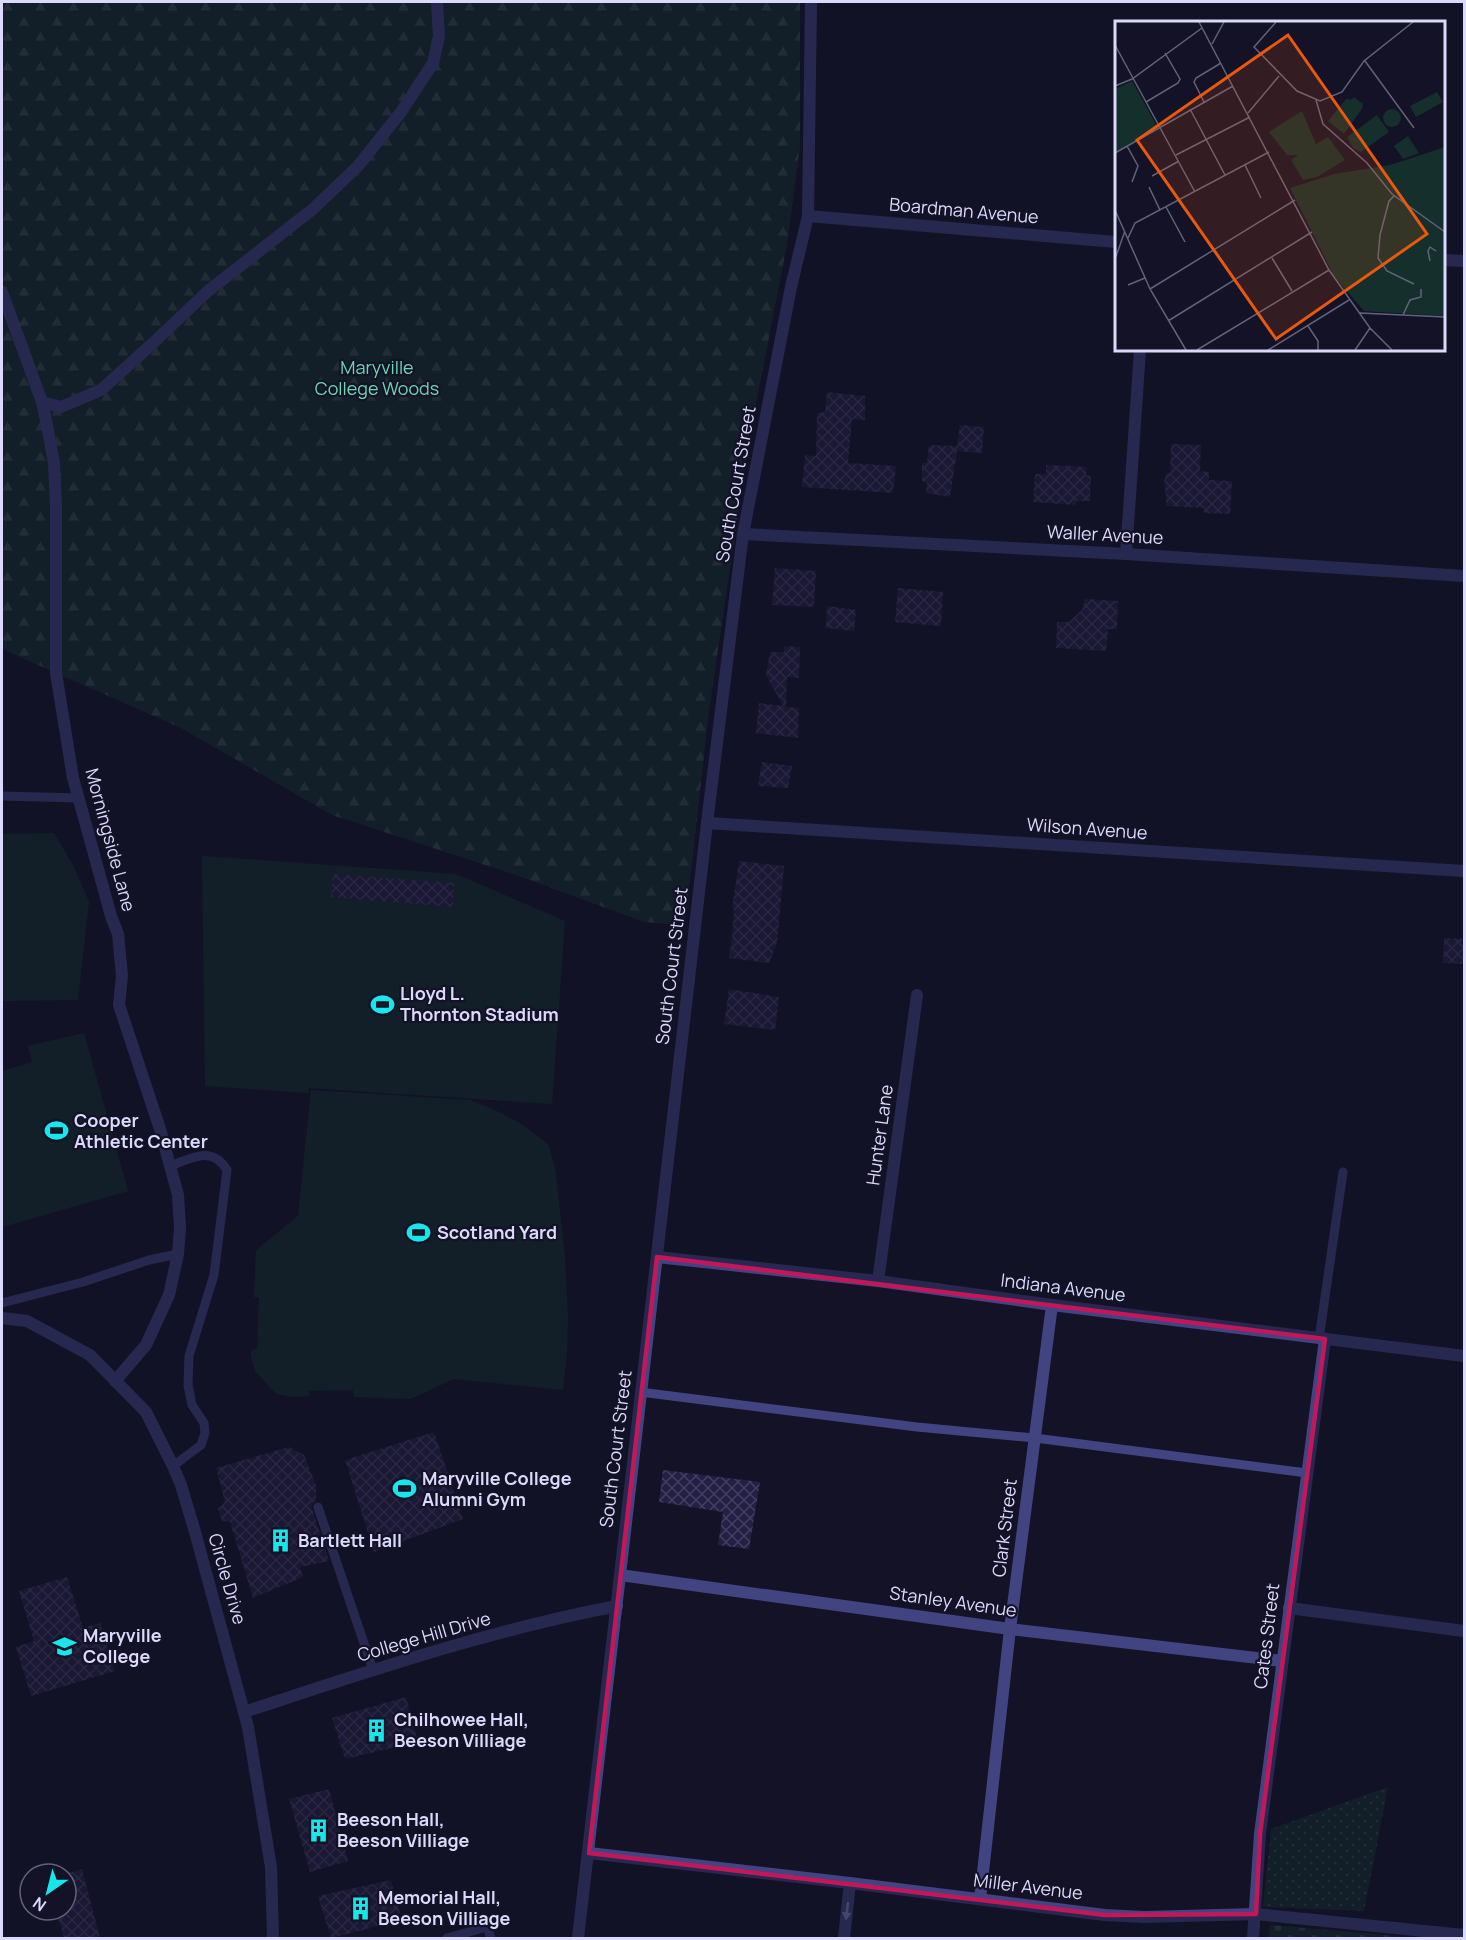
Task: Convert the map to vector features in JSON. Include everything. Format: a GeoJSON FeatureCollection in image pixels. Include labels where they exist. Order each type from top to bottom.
{"type":"FeatureCollection","features":[{"type":"Feature","properties":{"kind":"street"},"geometry":{"type":"LineString","coordinates":[[42,402],[61,407],[101,390],[208,291],[313,208],[358,166],[401,112],[433,63],[439,36],[437,2]]}},
{"type":"Feature","properties":{"kind":"street","name":"South Court Street"},"geometry":{"type":"LineString","coordinates":[[578,1938],[640,1392],[743,534],[789,299],[808,216],[811,2]]}},
{"type":"Feature","properties":{"kind":"street","name":"Boardman Avenue"},"geometry":{"type":"LineString","coordinates":[[808,216],[1115,242]]}},
{"type":"Feature","properties":{"kind":"street"},"geometry":{"type":"LineString","coordinates":[[1445,260],[1464,261]]}},
{"type":"Feature","properties":{"kind":"street","name":"Morningside Lane"},"geometry":{"type":"LineString","coordinates":[[2,291],[42,402],[54,463],[56,673],[73,778],[118,934],[122,976],[119,1005],[160,1129],[178,1195],[180,1228],[178,1254],[169,1294],[146,1345],[115,1381]]}},
{"type":"Feature","properties":{"kind":"street"},"geometry":{"type":"LineString","coordinates":[[1126,554],[1140,351]]}},
{"type":"Feature","properties":{"kind":"street","name":"Waller Avenue"},"geometry":{"type":"LineString","coordinates":[[743,534],[1126,554],[1464,576]]}},
{"type":"Feature","properties":{"kind":"street","name":"Wilson Avenue"},"geometry":{"type":"LineString","coordinates":[[707,823],[1464,871]]}},
{"type":"Feature","properties":{"kind":"street","name":"Hunter Lane"},"geometry":{"type":"LineString","coordinates":[[878,1281],[917,995]]}},
{"type":"Feature","properties":{"kind":"street","name":"Indiana Avenue"},"geometry":{"type":"LineString","coordinates":[[657,1257],[878,1281],[1464,1356]]}},
{"type":"Feature","properties":{"kind":"street","name":"Clark Street"},"geometry":{"type":"LineString","coordinates":[[980,1899],[1010,1629],[1052,1305]]}},
{"type":"Feature","properties":{"kind":"street","name":"Circle Drive"},"geometry":{"type":"LineString","coordinates":[[2,1318],[27,1321],[90,1355],[146,1412],[173,1466],[181,1485],[244,1712],[271,1867],[273,1938]]}},
{"type":"Feature","properties":{"kind":"street","name":"Cates Street"},"geometry":{"type":"LineString","coordinates":[[1253,1938],[1260,1834],[1308,1473],[1322,1339]]}},
{"type":"Feature","properties":{"kind":"street","name":"Stanley Avenue"},"geometry":{"type":"LineString","coordinates":[[620,1575],[1010,1629],[1282,1661]]}},
{"type":"Feature","properties":{"kind":"street","name":"College Hill Drive"},"geometry":{"type":"LineString","coordinates":[[244,1712],[373,1670],[569,1615],[617,1606]]}},
{"type":"Feature","properties":{"kind":"street"},"geometry":{"type":"LineString","coordinates":[[1289,1608],[1464,1631]]}},
{"type":"Feature","properties":{"kind":"street","name":"Miller Avenue"},"geometry":{"type":"LineString","coordinates":[[589,1853],[1105,1915],[1144,1917],[1256,1914],[1464,1935]]}},
{"type":"Feature","properties":{"kind":"street"},"geometry":{"type":"LineString","coordinates":[[844,1938],[850,1883]]}},
{"type":"Feature","properties":{"kind":"lane"},"geometry":{"type":"LineString","coordinates":[[2,796],[79,798]]}},
{"type":"Feature","properties":{"kind":"lane"},"geometry":{"type":"LineString","coordinates":[[170,1166],[199,1156],[209,1156],[221,1160],[227,1170],[214,1275],[189,1356],[188,1385],[192,1405],[204,1423],[205,1433],[201,1444],[173,1466]]}},
{"type":"Feature","properties":{"kind":"lane"},"geometry":{"type":"LineString","coordinates":[[1322,1339],[1343,1172]]}},
{"type":"Feature","properties":{"kind":"lane"},"geometry":{"type":"LineString","coordinates":[[2,1303],[83,1282],[149,1260],[178,1254]]}},
{"type":"Feature","properties":{"kind":"lane"},"geometry":{"type":"LineString","coordinates":[[640,1392],[918,1427],[1035,1438],[1308,1473]]}},
{"type":"Feature","properties":{"kind":"lane"},"geometry":{"type":"LineString","coordinates":[[318,1508],[373,1670]]}},
{"type":"Feature","properties":{"kind":"lane"},"geometry":{"type":"LineString","coordinates":[[447,1938],[487,1927],[491,1938]]}},
{"type":"Feature","properties":{"kind":"highlighted area"},"geometry":{"type":"Polygon","coordinates":[[[657,1257],[1325,1339],[1260,1834],[1256,1914],[1105,1915],[589,1853],[657,1257]]]}},
{"type":"Feature","properties":{"kind":"green space","name":"Maryville College Woods"},"geometry":{"type":"Polygon","coordinates":[[[2,2],[800,2],[800,146],[787,245],[749,440],[709,711],[685,925],[644,922],[519,876],[332,815],[181,728],[2,649],[2,2]]]}},
{"type":"Feature","properties":{"kind":"green space"},"geometry":{"type":"Polygon","coordinates":[[[54,833],[74,867],[89,902],[78,1000],[2,1001],[2,834],[54,833]]]}},
{"type":"Feature","properties":{"kind":"green space","name":"Lloyd L. Thornton Stadium"},"geometry":{"type":"Polygon","coordinates":[[[202,856],[456,874],[565,921],[552,1104],[309,1088],[308,1093],[205,1086],[202,856]]]}},
{"type":"Feature","properties":{"kind":"green space","name":"Cooper Athletic Center"},"geometry":{"type":"Polygon","coordinates":[[[84,1033],[128,1191],[2,1227],[2,1071],[32,1062],[28,1046],[84,1033]]]}},
{"type":"Feature","properties":{"kind":"green space","name":"Scotland Yard"},"geometry":{"type":"Polygon","coordinates":[[[311,1090],[470,1100],[523,1125],[548,1144],[555,1167],[565,1257],[568,1316],[563,1390],[454,1379],[410,1399],[354,1397],[353,1390],[309,1391],[309,1396],[293,1397],[276,1394],[255,1371],[251,1350],[257,1349],[259,1297],[254,1297],[256,1250],[298,1216],[311,1090]]]}},
{"type":"Feature","properties":{"kind":"green space"},"geometry":{"type":"Polygon","coordinates":[[[1388,1787],[1364,1911],[1263,1907],[1271,1829],[1388,1787]]]}},
{"type":"Feature","properties":{"kind":"green space"},"geometry":{"type":"Polygon","coordinates":[[[1270,1925],[1421,1938],[1269,1938],[1270,1925]]]}},
{"type":"Feature","properties":{"kind":"building"},"geometry":{"type":"Polygon","coordinates":[[[827,392],[865,396],[865,420],[852,419],[848,463],[896,466],[893,493],[802,487],[805,455],[816,456],[817,413],[825,412],[827,392]]]}},
{"type":"Feature","properties":{"kind":"building"},"geometry":{"type":"Polygon","coordinates":[[[960,425],[984,427],[982,453],[957,451],[950,497],[926,493],[927,482],[922,481],[922,463],[927,462],[929,445],[957,446],[960,425]]]}},
{"type":"Feature","properties":{"kind":"building"},"geometry":{"type":"Polygon","coordinates":[[[1171,444],[1201,445],[1200,471],[1209,472],[1209,480],[1232,481],[1230,514],[1204,513],[1204,508],[1166,506],[1164,483],[1166,473],[1170,473],[1171,444]]]}},
{"type":"Feature","properties":{"kind":"building"},"geometry":{"type":"Polygon","coordinates":[[[1046,465],[1087,467],[1086,475],[1091,476],[1090,501],[1076,501],[1076,505],[1033,502],[1035,474],[1046,474],[1046,465]]]}},
{"type":"Feature","properties":{"kind":"building"},"geometry":{"type":"Polygon","coordinates":[[[775,568],[816,571],[814,607],[772,605],[775,568]]]}},
{"type":"Feature","properties":{"kind":"building"},"geometry":{"type":"Polygon","coordinates":[[[898,588],[943,592],[941,626],[895,622],[898,588]]]}},
{"type":"Feature","properties":{"kind":"building"},"geometry":{"type":"Polygon","coordinates":[[[1085,599],[1118,601],[1117,629],[1108,629],[1106,651],[1056,648],[1057,622],[1069,622],[1082,610],[1085,599]]]}},
{"type":"Feature","properties":{"kind":"building"},"geometry":{"type":"Polygon","coordinates":[[[827,606],[856,610],[854,631],[826,628],[827,606]]]}},
{"type":"Feature","properties":{"kind":"building"},"geometry":{"type":"Polygon","coordinates":[[[784,646],[800,647],[799,678],[787,677],[786,707],[799,708],[798,738],[756,733],[759,703],[783,706],[766,675],[770,652],[784,652],[784,646]]]}},
{"type":"Feature","properties":{"kind":"building"},"geometry":{"type":"Polygon","coordinates":[[[762,762],[792,766],[788,788],[758,786],[762,762]]]}},
{"type":"Feature","properties":{"kind":"building"},"geometry":{"type":"Polygon","coordinates":[[[739,861],[784,866],[777,943],[769,963],[729,958],[734,908],[732,908],[739,861]]]}},
{"type":"Feature","properties":{"kind":"building"},"geometry":{"type":"Polygon","coordinates":[[[333,874],[454,883],[453,907],[331,897],[333,874]]]}},
{"type":"Feature","properties":{"kind":"building"},"geometry":{"type":"Polygon","coordinates":[[[1444,938],[1464,939],[1464,964],[1443,963],[1444,938]]]}},
{"type":"Feature","properties":{"kind":"building"},"geometry":{"type":"Polygon","coordinates":[[[729,989],[779,997],[775,1030],[724,1024],[729,989]]]}},
{"type":"Feature","properties":{"kind":"building","name":"Maryville College Alumni Gym"},"geometry":{"type":"Polygon","coordinates":[[[434,1432],[463,1519],[374,1552],[345,1460],[434,1432]]]}},
{"type":"Feature","properties":{"kind":"building","name":"Bartlett Hall"},"geometry":{"type":"Polygon","coordinates":[[[289,1447],[304,1455],[316,1485],[316,1500],[311,1506],[329,1561],[300,1567],[303,1577],[253,1598],[230,1522],[222,1521],[218,1509],[225,1502],[216,1468],[289,1447]]]}},
{"type":"Feature","properties":{"kind":"building"},"geometry":{"type":"Polygon","coordinates":[[[663,1470],[760,1482],[749,1549],[718,1545],[723,1512],[659,1502],[663,1470]]]}},
{"type":"Feature","properties":{"kind":"building"},"geometry":{"type":"Polygon","coordinates":[[[67,1577],[83,1628],[100,1623],[115,1671],[31,1696],[16,1647],[34,1641],[19,1591],[67,1577]]]}},
{"type":"Feature","properties":{"kind":"building","name":"Chilhowee Hall, Beeson Villiage"},"geometry":{"type":"Polygon","coordinates":[[[406,1697],[418,1742],[345,1759],[332,1718],[406,1697]]]}},
{"type":"Feature","properties":{"kind":"building","name":"Beeson Hall, Beeson Villiage"},"geometry":{"type":"Polygon","coordinates":[[[329,1789],[348,1861],[310,1872],[289,1799],[329,1789]]]}},
{"type":"Feature","properties":{"kind":"building"},"geometry":{"type":"Polygon","coordinates":[[[82,1869],[100,1938],[64,1938],[59,1922],[78,1922],[78,1870],[82,1869]]]}},
{"type":"Feature","properties":{"kind":"building","name":"Memorial Hall, Beeson Villiage"},"geometry":{"type":"Polygon","coordinates":[[[391,1880],[402,1920],[331,1938],[318,1896],[391,1880]]]}},
{"type":"Feature","properties":{"kind":"place","name":"Lloyd L. Thornton Stadium"},"geometry":{"type":"Point","coordinates":[382,1004]}},
{"type":"Feature","properties":{"kind":"place","name":"Cooper Athletic Center"},"geometry":{"type":"Point","coordinates":[56,1131]}},
{"type":"Feature","properties":{"kind":"place","name":"Scotland Yard"},"geometry":{"type":"Point","coordinates":[419,1233]}},
{"type":"Feature","properties":{"kind":"place","name":"Maryville College Alumni Gym"},"geometry":{"type":"Point","coordinates":[404,1489]}},
{"type":"Feature","properties":{"kind":"place","name":"Bartlett Hall"},"geometry":{"type":"Point","coordinates":[280,1541]}},
{"type":"Feature","properties":{"kind":"place","name":"Maryville College"},"geometry":{"type":"Point","coordinates":[65,1646]}},
{"type":"Feature","properties":{"kind":"place","name":"Chilhowee Hall, Beeson Villiage"},"geometry":{"type":"Point","coordinates":[376,1730]}},
{"type":"Feature","properties":{"kind":"place","name":"Beeson Hall, Beeson Villiage"},"geometry":{"type":"Point","coordinates":[319,1830]}},
{"type":"Feature","properties":{"kind":"place","name":"Memorial Hall, Beeson Villiage"},"geometry":{"type":"Point","coordinates":[360,1908]}}]}
